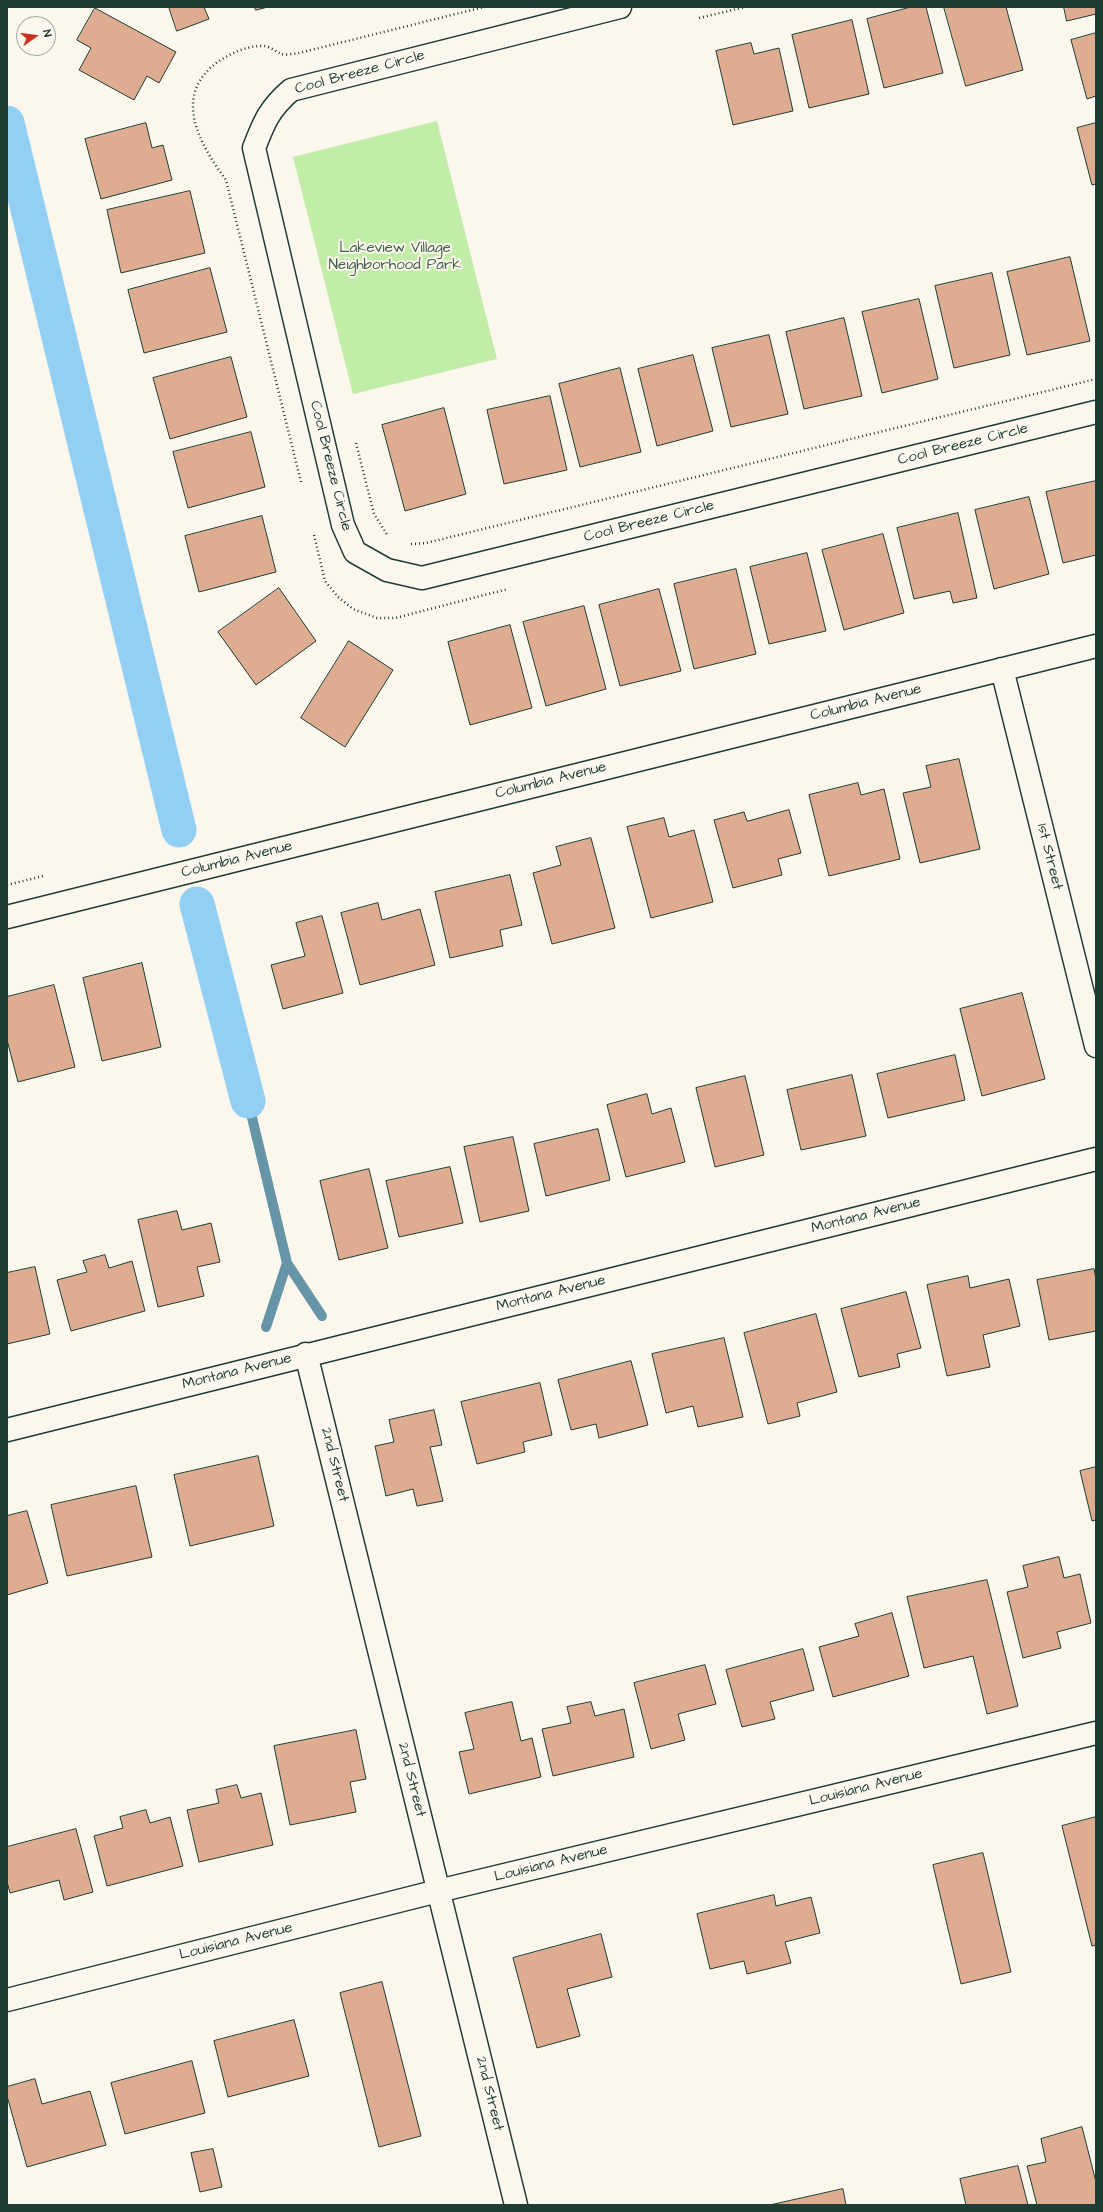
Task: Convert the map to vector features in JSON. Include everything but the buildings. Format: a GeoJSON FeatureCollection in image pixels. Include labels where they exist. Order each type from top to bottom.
{"type":"FeatureCollection","features":[{"type":"Feature","properties":{"kind":"street","name":"Cool Breeze Circle"},"geometry":{"type":"LineString","coordinates":[[620,7],[292,90],[275,104],[263,125],[254,148],[343,526],[355,552],[387,570],[422,578],[1096,412]]}},
{"type":"Feature","properties":{"kind":"street","name":"Columbia Avenue"},"geometry":{"type":"LineString","coordinates":[[7,917],[1096,646]]}},
{"type":"Feature","properties":{"kind":"street","name":"1st Street"},"geometry":{"type":"LineString","coordinates":[[1002,669],[1096,1046]]}},
{"type":"Feature","properties":{"kind":"street","name":"Montana Avenue"},"geometry":{"type":"LineString","coordinates":[[7,1430],[306,1354],[1096,1160]]}},
{"type":"Feature","properties":{"kind":"street","name":"2nd Street"},"geometry":{"type":"LineString","coordinates":[[306,1354],[516,2205]]}},
{"type":"Feature","properties":{"kind":"street","name":"Louisiana Avenue"},"geometry":{"type":"LineString","coordinates":[[7,2000],[438,1891],[1096,1733]]}},
{"type":"Feature","properties":{"kind":"path"},"geometry":{"type":"LineString","coordinates":[[301,483],[226,180],[208,154],[196,129],[192,110],[197,88],[208,69],[244,48],[264,45],[282,54],[299,53],[484,7]]}},
{"type":"Feature","properties":{"kind":"path"},"geometry":{"type":"LineString","coordinates":[[699,18],[745,7]]}},
{"type":"Feature","properties":{"kind":"path"},"geometry":{"type":"LineString","coordinates":[[406,543],[426,544],[1096,379]]}},
{"type":"Feature","properties":{"kind":"path"},"geometry":{"type":"LineString","coordinates":[[355,439],[374,514],[388,537],[394,540]]}},
{"type":"Feature","properties":{"kind":"path"},"geometry":{"type":"LineString","coordinates":[[312,528],[325,581],[338,597],[353,609],[377,618],[395,618],[515,587]]}},
{"type":"Feature","properties":{"kind":"green space","name":"Lakeview Village Neighborhood Park"},"geometry":{"type":"Polygon","coordinates":[[[437,121],[497,359],[353,394],[293,157],[437,121]]]}},
{"type":"Feature","properties":{"kind":"waterway"},"geometry":{"type":"LineString","coordinates":[[7,123],[179,830]]}},
{"type":"Feature","properties":{"kind":"waterway"},"geometry":{"type":"LineString","coordinates":[[197,904],[248,1101]]}},
{"type":"Feature","properties":{"kind":"waterway"},"geometry":{"type":"LineString","coordinates":[[248,1101],[287,1263],[322,1316]]}},
{"type":"Feature","properties":{"kind":"waterway"},"geometry":{"type":"LineString","coordinates":[[266,1327],[287,1263]]}}]}
